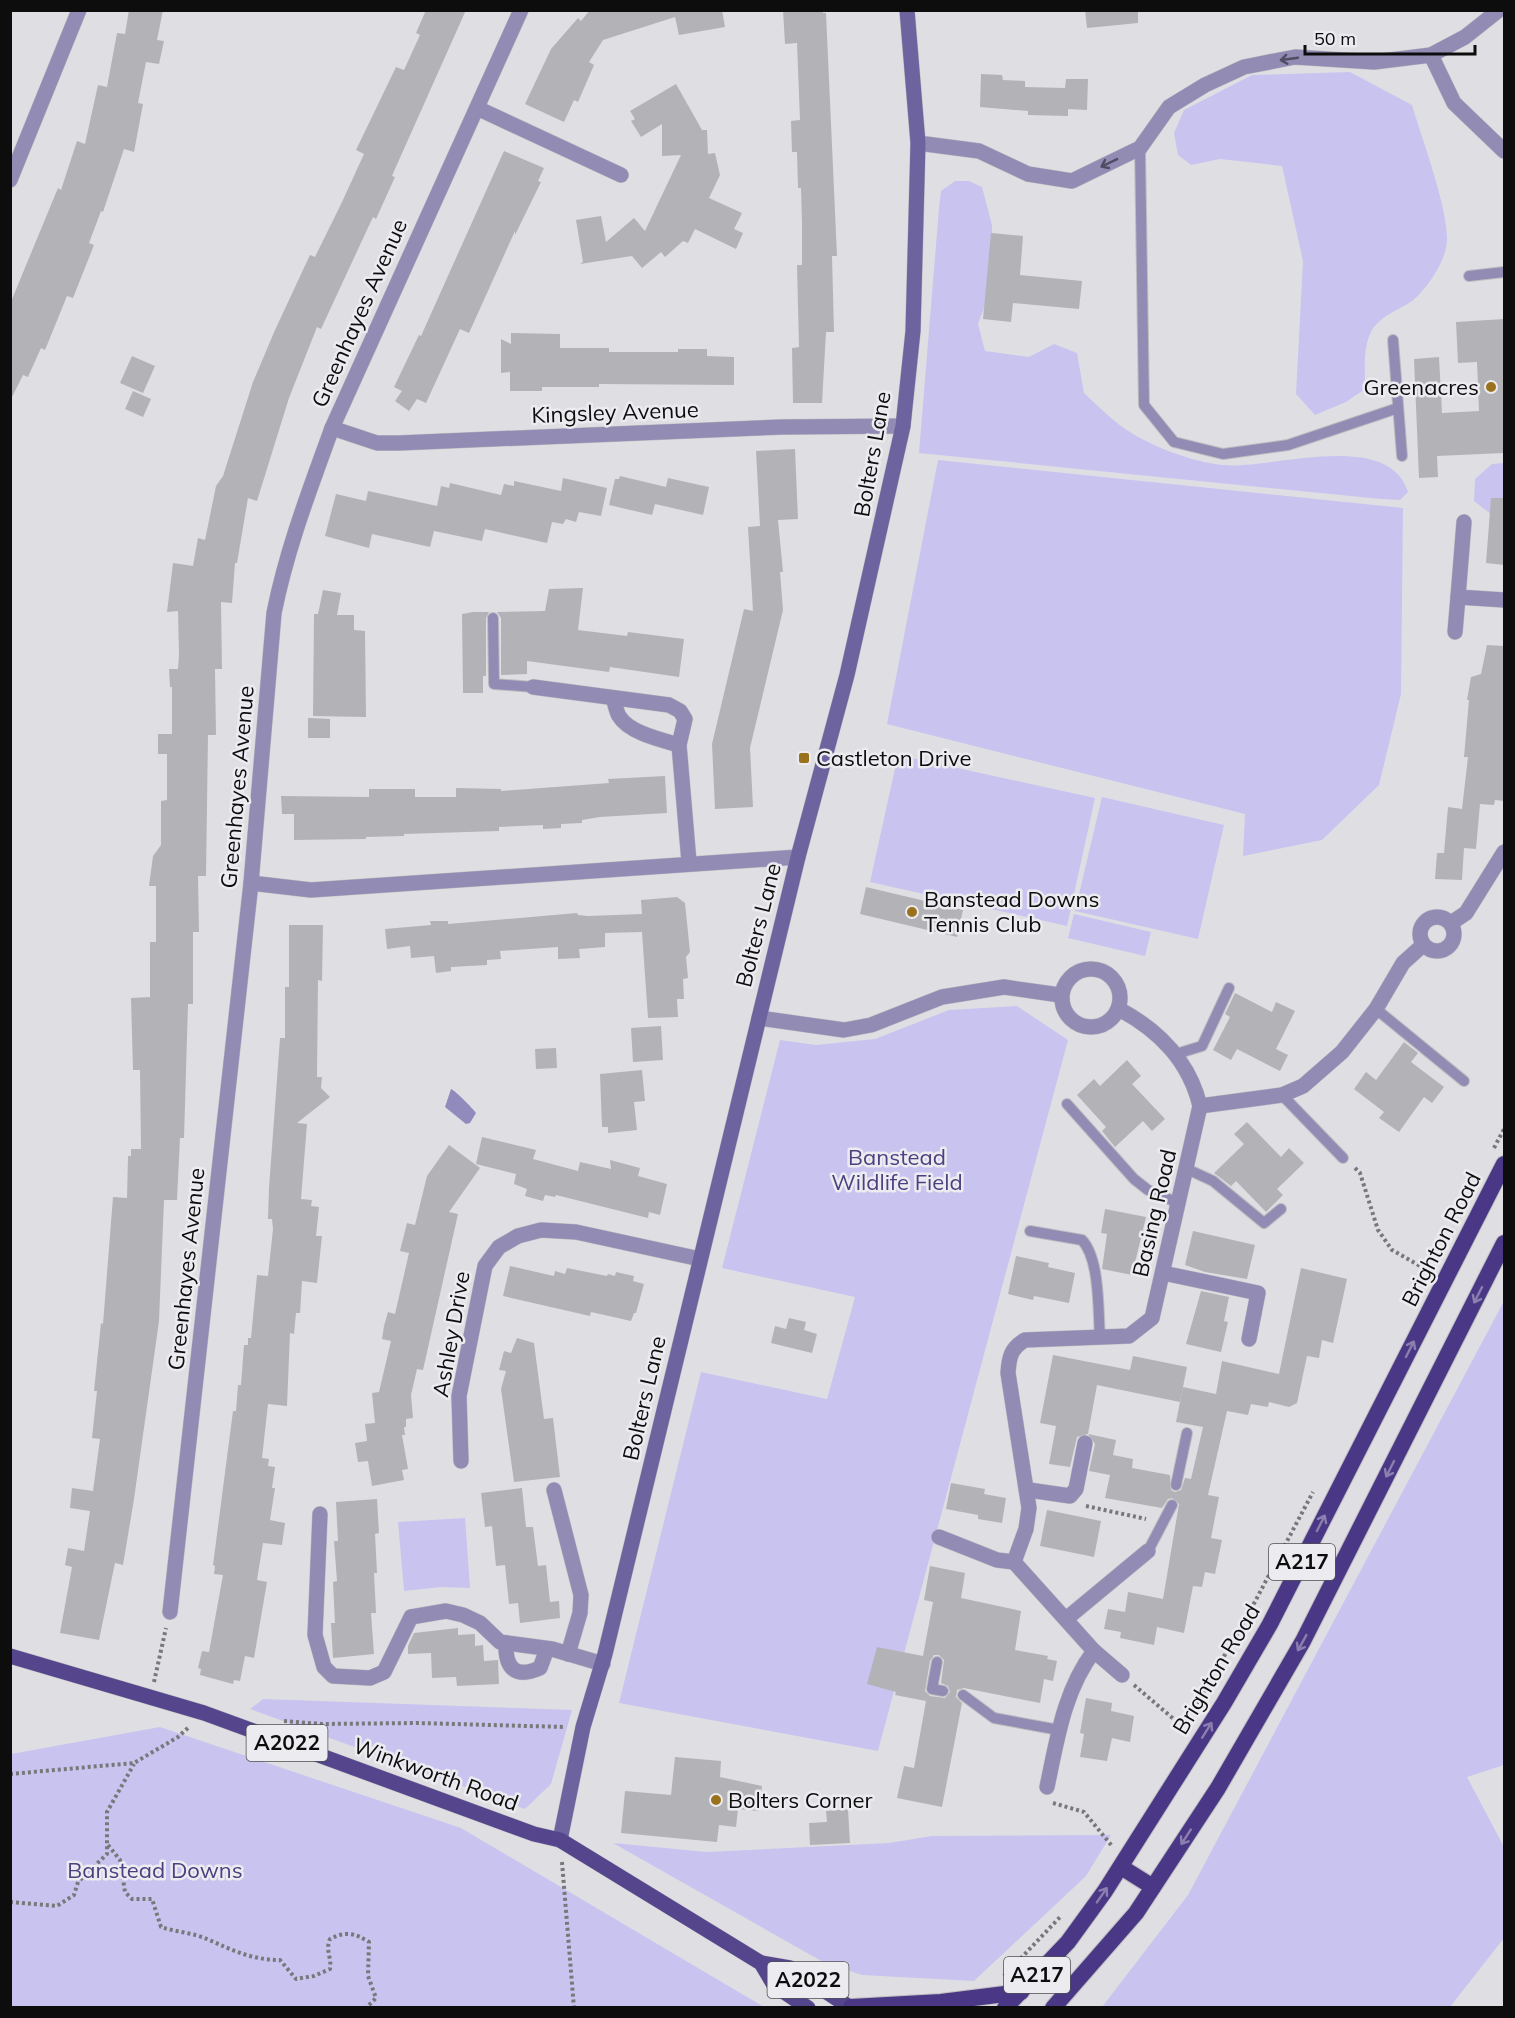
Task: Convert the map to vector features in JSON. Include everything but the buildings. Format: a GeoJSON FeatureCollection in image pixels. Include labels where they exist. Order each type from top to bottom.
{"type":"FeatureCollection","features":[{"type":"Feature","properties":{"kind":"highway","name":"Brighton Road"},"geometry":{"type":"LineString","coordinates":[[1005,2007],[1068,1942],[1121,1867],[1224,1703],[1270,1624],[1504,1164]]}},
{"type":"Feature","properties":{"kind":"highway","name":"A217"},"geometry":{"type":"LineString","coordinates":[[1059,2003],[1136,1913],[1218,1788],[1303,1641],[1504,1243]]}},
{"type":"Feature","properties":{"kind":"highway"},"geometry":{"type":"LineString","coordinates":[[1121,1867],[1153,1887]]}},
{"type":"Feature","properties":{"kind":"highway"},"geometry":{"type":"LineString","coordinates":[[851,2007],[941,2002],[1022,1992]]}},
{"type":"Feature","properties":{"kind":"main road","name":"Bolters Lane"},"geometry":{"type":"LineString","coordinates":[[560,1840],[583,1727],[603,1664],[798,857],[847,675],[903,426],[913,331],[918,143],[907,10]]}},
{"type":"Feature","properties":{"kind":"main road","name":"Winkworth Road"},"geometry":{"type":"LineString","coordinates":[[10,1656],[204,1713],[534,1834],[560,1840],[761,1963],[774,1985],[808,2007]]}},
{"type":"Feature","properties":{"kind":"main road","name":"A2022"},"geometry":{"type":"LineString","coordinates":[[761,1963],[790,1968],[851,2007]]}},
{"type":"Feature","properties":{"kind":"street"},"geometry":{"type":"LineString","coordinates":[[10,180],[79,10]]}},
{"type":"Feature","properties":{"kind":"street","name":"Greenhayes Avenue"},"geometry":{"type":"LineString","coordinates":[[170,1612],[251,883],[274,613],[293,535],[332,428],[521,10]]}},
{"type":"Feature","properties":{"kind":"street"},"geometry":{"type":"LineString","coordinates":[[918,143],[979,151],[1028,174],[1072,181],[1140,148],[1169,107],[1205,85],[1244,67],[1296,57],[1374,62],[1431,55],[1465,37],[1499,10]]}},
{"type":"Feature","properties":{"kind":"street"},"geometry":{"type":"LineString","coordinates":[[1431,55],[1454,103],[1504,152]]}},
{"type":"Feature","properties":{"kind":"street"},"geometry":{"type":"LineString","coordinates":[[477,108],[621,175]]}},
{"type":"Feature","properties":{"kind":"street","name":"Kingsley Avenue"},"geometry":{"type":"LineString","coordinates":[[332,428],[377,443],[399,443],[783,427],[903,426]]}},
{"type":"Feature","properties":{"kind":"street"},"geometry":{"type":"LineString","coordinates":[[1455,632],[1464,522]]}},
{"type":"Feature","properties":{"kind":"street"},"geometry":{"type":"LineString","coordinates":[[1458,597],[1504,600]]}},
{"type":"Feature","properties":{"kind":"street"},"geometry":{"type":"LineString","coordinates":[[533,687],[669,705],[680,711],[685,719],[679,745],[689,862]]}},
{"type":"Feature","properties":{"kind":"street"},"geometry":{"type":"LineString","coordinates":[[613,698],[624,723],[663,741],[679,745]]}},
{"type":"Feature","properties":{"kind":"street"},"geometry":{"type":"LineString","coordinates":[[1451,923],[1466,913],[1504,852]]}},
{"type":"Feature","properties":{"kind":"street"},"geometry":{"type":"LineString","coordinates":[[251,883],[311,890],[689,862],[798,857]]}},
{"type":"Feature","properties":{"kind":"street"},"geometry":{"type":"LineString","coordinates":[[1434,917],[1451,923],[1456,936],[1445,950],[1429,950],[1423,945],[1420,931],[1428,921],[1434,917]]}},
{"type":"Feature","properties":{"kind":"street"},"geometry":{"type":"LineString","coordinates":[[1119,1010],[1145,1023],[1176,1054],[1195,1086],[1200,1106],[1282,1095],[1304,1086],[1342,1052],[1376,1009],[1403,963],[1423,945]]}},
{"type":"Feature","properties":{"kind":"street"},"geometry":{"type":"LineString","coordinates":[[1083,970],[1102,971],[1110,975],[1120,991],[1119,1010],[1105,1025],[1086,1027],[1069,1017],[1060,995],[1075,974],[1083,970]]}},
{"type":"Feature","properties":{"kind":"street"},"geometry":{"type":"LineString","coordinates":[[759,1018],[844,1030],[871,1025],[942,998],[1004,987],[1060,995]]}},
{"type":"Feature","properties":{"kind":"street","name":"Basing Road"},"geometry":{"type":"LineString","coordinates":[[1029,1490],[1008,1373],[1009,1358],[1016,1345],[1025,1340],[1129,1336],[1152,1318],[1200,1106]]}},
{"type":"Feature","properties":{"kind":"street","name":"Ashley Drive"},"geometry":{"type":"LineString","coordinates":[[461,1461],[459,1396],[485,1266],[499,1247],[518,1236],[541,1230],[576,1232],[700,1258]]}},
{"type":"Feature","properties":{"kind":"street"},"geometry":{"type":"LineString","coordinates":[[1163,1273],[1258,1293],[1249,1339]]}},
{"type":"Feature","properties":{"kind":"street"},"geometry":{"type":"LineString","coordinates":[[1014,1562],[1026,1528],[1029,1490],[1070,1496],[1076,1489],[1085,1443]]}},
{"type":"Feature","properties":{"kind":"street"},"geometry":{"type":"LineString","coordinates":[[554,1490],[581,1594],[580,1613],[568,1654]]}},
{"type":"Feature","properties":{"kind":"street"},"geometry":{"type":"LineString","coordinates":[[320,1514],[315,1635],[324,1667],[333,1676],[370,1678],[384,1672],[411,1617],[446,1611],[463,1615],[480,1623],[500,1642],[549,1649],[603,1664]]}},
{"type":"Feature","properties":{"kind":"street"},"geometry":{"type":"LineString","coordinates":[[939,1536],[997,1560],[1014,1562],[1094,1651],[1122,1675]]}},
{"type":"Feature","properties":{"kind":"street"},"geometry":{"type":"LineString","coordinates":[[1066,1619],[1148,1551]]}},
{"type":"Feature","properties":{"kind":"street"},"geometry":{"type":"LineString","coordinates":[[506,1643],[505,1658],[510,1667],[519,1672],[529,1673],[540,1668],[549,1649]]}},
{"type":"Feature","properties":{"kind":"street"},"geometry":{"type":"LineString","coordinates":[[1047,1787],[1059,1730],[1080,1670],[1094,1651]]}},
{"type":"Feature","properties":{"kind":"lane"},"geometry":{"type":"LineString","coordinates":[[1140,148],[1144,405],[1174,442],[1222,454],[1288,445],[1398,408]]}},
{"type":"Feature","properties":{"kind":"lane"},"geometry":{"type":"LineString","coordinates":[[1469,276],[1504,272]]}},
{"type":"Feature","properties":{"kind":"lane"},"geometry":{"type":"LineString","coordinates":[[1393,340],[1402,456]]}},
{"type":"Feature","properties":{"kind":"lane"},"geometry":{"type":"LineString","coordinates":[[493,618],[494,684],[533,687]]}},
{"type":"Feature","properties":{"kind":"lane"},"geometry":{"type":"LineString","coordinates":[[1176,1054],[1202,1046],[1229,988]]}},
{"type":"Feature","properties":{"kind":"lane"},"geometry":{"type":"LineString","coordinates":[[1376,1009],[1464,1081]]}},
{"type":"Feature","properties":{"kind":"lane"},"geometry":{"type":"LineString","coordinates":[[1282,1095],[1343,1158]]}},
{"type":"Feature","properties":{"kind":"lane"},"geometry":{"type":"LineString","coordinates":[[1067,1104],[1134,1179],[1148,1190],[1178,1203]]}},
{"type":"Feature","properties":{"kind":"lane"},"geometry":{"type":"LineString","coordinates":[[1187,1169],[1213,1181],[1264,1223],[1281,1209]]}},
{"type":"Feature","properties":{"kind":"lane"},"geometry":{"type":"LineString","coordinates":[[1030,1231],[1082,1240],[1088,1246],[1095,1277],[1100,1338]]}},
{"type":"Feature","properties":{"kind":"lane"},"geometry":{"type":"LineString","coordinates":[[1176,1485],[1187,1432]]}},
{"type":"Feature","properties":{"kind":"lane"},"geometry":{"type":"LineString","coordinates":[[1148,1551],[1165,1523],[1172,1505]]}},
{"type":"Feature","properties":{"kind":"lane"},"geometry":{"type":"LineString","coordinates":[[937,1662],[932,1689],[943,1691]]}},
{"type":"Feature","properties":{"kind":"lane"},"geometry":{"type":"LineString","coordinates":[[963,1695],[994,1718],[1059,1730]]}},
{"type":"Feature","properties":{"kind":"path"},"geometry":{"type":"LineString","coordinates":[[1494,1149],[1504,1129]]}},
{"type":"Feature","properties":{"kind":"path"},"geometry":{"type":"LineString","coordinates":[[1343,1158],[1360,1173],[1378,1230],[1392,1250],[1429,1271]]}},
{"type":"Feature","properties":{"kind":"path"},"geometry":{"type":"LineString","coordinates":[[1424,1281],[1435,1261]]}},
{"type":"Feature","properties":{"kind":"path"},"geometry":{"type":"LineString","coordinates":[[1178,1738],[1250,1611],[1315,1487]]}},
{"type":"Feature","properties":{"kind":"path"},"geometry":{"type":"LineString","coordinates":[[1070,1496],[1077,1504],[1165,1523]]}},
{"type":"Feature","properties":{"kind":"path"},"geometry":{"type":"LineString","coordinates":[[150,1697],[170,1612]]}},
{"type":"Feature","properties":{"kind":"path"},"geometry":{"type":"LineString","coordinates":[[1122,1675],[1184,1727]]}},
{"type":"Feature","properties":{"kind":"path"},"geometry":{"type":"LineString","coordinates":[[10,1774],[134,1763],[178,1737],[204,1713]]}},
{"type":"Feature","properties":{"kind":"path"},"geometry":{"type":"LineString","coordinates":[[275,1720],[322,1724],[417,1723],[583,1727]]}},
{"type":"Feature","properties":{"kind":"path"},"geometry":{"type":"LineString","coordinates":[[10,1902],[57,1906],[74,1895],[78,1882],[107,1854],[107,1812],[134,1763]]}},
{"type":"Feature","properties":{"kind":"path"},"geometry":{"type":"LineString","coordinates":[[1047,1787],[1052,1802],[1084,1812],[1114,1848],[1120,1838]]}},
{"type":"Feature","properties":{"kind":"path"},"geometry":{"type":"LineString","coordinates":[[560,1840],[574,2007]]}},
{"type":"Feature","properties":{"kind":"path"},"geometry":{"type":"LineString","coordinates":[[108,1845],[120,1860],[125,1892],[132,1899],[152,1899],[161,1928],[206,1938],[219,1946],[260,1960],[280,1960],[296,1979],[315,1976],[330,1969],[332,1961],[327,1945],[330,1939],[342,1933],[357,1934],[369,1942],[368,1976],[376,1998],[366,2007]]}},
{"type":"Feature","properties":{"kind":"path"},"geometry":{"type":"LineString","coordinates":[[1000,1979],[1065,1911]]}},
{"type":"Feature","properties":{"kind":"green space"},"geometry":{"type":"Polygon","coordinates":[[[1350,72],[1412,105],[1443,207],[1447,238],[1441,263],[1424,288],[1412,301],[1383,318],[1370,334],[1365,354],[1365,389],[1346,402],[1315,415],[1296,394],[1303,261],[1282,166],[1220,159],[1191,165],[1178,155],[1174,133],[1184,110],[1252,75],[1350,72]]]}},
{"type":"Feature","properties":{"kind":"green space"},"geometry":{"type":"Polygon","coordinates":[[[955,181],[969,181],[982,187],[992,225],[993,284],[978,324],[985,351],[1029,357],[1054,344],[1077,353],[1084,393],[1111,418],[1132,433],[1156,446],[1184,456],[1223,465],[1244,465],[1326,456],[1353,457],[1377,461],[1396,473],[1408,492],[1400,500],[1381,499],[919,453],[941,191],[955,181]]]}},
{"type":"Feature","properties":{"kind":"green space"},"geometry":{"type":"Polygon","coordinates":[[[938,460],[1403,508],[1401,694],[1379,785],[1322,840],[1243,856],[1245,814],[887,724],[938,460]]]}},
{"type":"Feature","properties":{"kind":"green space"},"geometry":{"type":"Polygon","coordinates":[[[1504,463],[1504,519],[1496,518],[1474,501],[1475,479],[1492,464],[1504,463]]]}},
{"type":"Feature","properties":{"kind":"green space"},"geometry":{"type":"Polygon","coordinates":[[[898,755],[1095,798],[1067,926],[870,882],[898,755]]]}},
{"type":"Feature","properties":{"kind":"green space"},"geometry":{"type":"Polygon","coordinates":[[[1102,797],[1224,825],[1198,939],[1075,911],[1102,797]]]}},
{"type":"Feature","properties":{"kind":"green space"},"geometry":{"type":"Polygon","coordinates":[[[1074,914],[1151,932],[1145,956],[1068,938],[1074,914]]]}},
{"type":"Feature","properties":{"kind":"green space","name":"Banstead Wildlife Field"},"geometry":{"type":"Polygon","coordinates":[[[1017,1006],[1068,1040],[878,1751],[619,1703],[701,1372],[827,1399],[855,1297],[722,1268],[780,1040],[816,1045],[875,1039],[949,1010],[1017,1006]]]}},
{"type":"Feature","properties":{"kind":"green space"},"geometry":{"type":"Polygon","coordinates":[[[1504,1301],[1504,1765],[1467,1777],[1504,1847],[1504,1938],[1450,2007],[1102,2007],[1188,1895],[1504,1301]]]}},
{"type":"Feature","properties":{"kind":"green space"},"geometry":{"type":"Polygon","coordinates":[[[465,1518],[470,1588],[441,1587],[404,1591],[398,1522],[465,1518]]]}},
{"type":"Feature","properties":{"kind":"green space"},"geometry":{"type":"Polygon","coordinates":[[[263,1699],[572,1710],[551,1784],[525,1809],[250,1709],[263,1699]]]}},
{"type":"Feature","properties":{"kind":"green space","name":"Banstead Downs"},"geometry":{"type":"Polygon","coordinates":[[[160,1727],[461,1828],[764,2007],[11,2007],[11,1754],[160,1727]]]}},
{"type":"Feature","properties":{"kind":"green space"},"geometry":{"type":"Polygon","coordinates":[[[1111,1835],[1086,1876],[974,1981],[862,1975],[823,1962],[613,1843],[707,1852],[889,1843],[932,1836],[1111,1835]]]}},
{"type":"Feature","properties":{"kind":"shaded area"},"geometry":{"type":"Polygon","coordinates":[[[451,1089],[476,1113],[470,1123],[466,1124],[445,1107],[451,1089]]]}},
{"type":"Feature","properties":{"kind":"place","name":"Greenacres"},"geometry":{"type":"Point","coordinates":[1491,387]}},
{"type":"Feature","properties":{"kind":"place","name":"Castleton Drive"},"geometry":{"type":"Point","coordinates":[804,758]}},
{"type":"Feature","properties":{"kind":"place","name":"Banstead Downs Tennis Club"},"geometry":{"type":"Point","coordinates":[912,912]}},
{"type":"Feature","properties":{"kind":"place","name":"Bolters Corner"},"geometry":{"type":"Point","coordinates":[716,1800]}}]}
